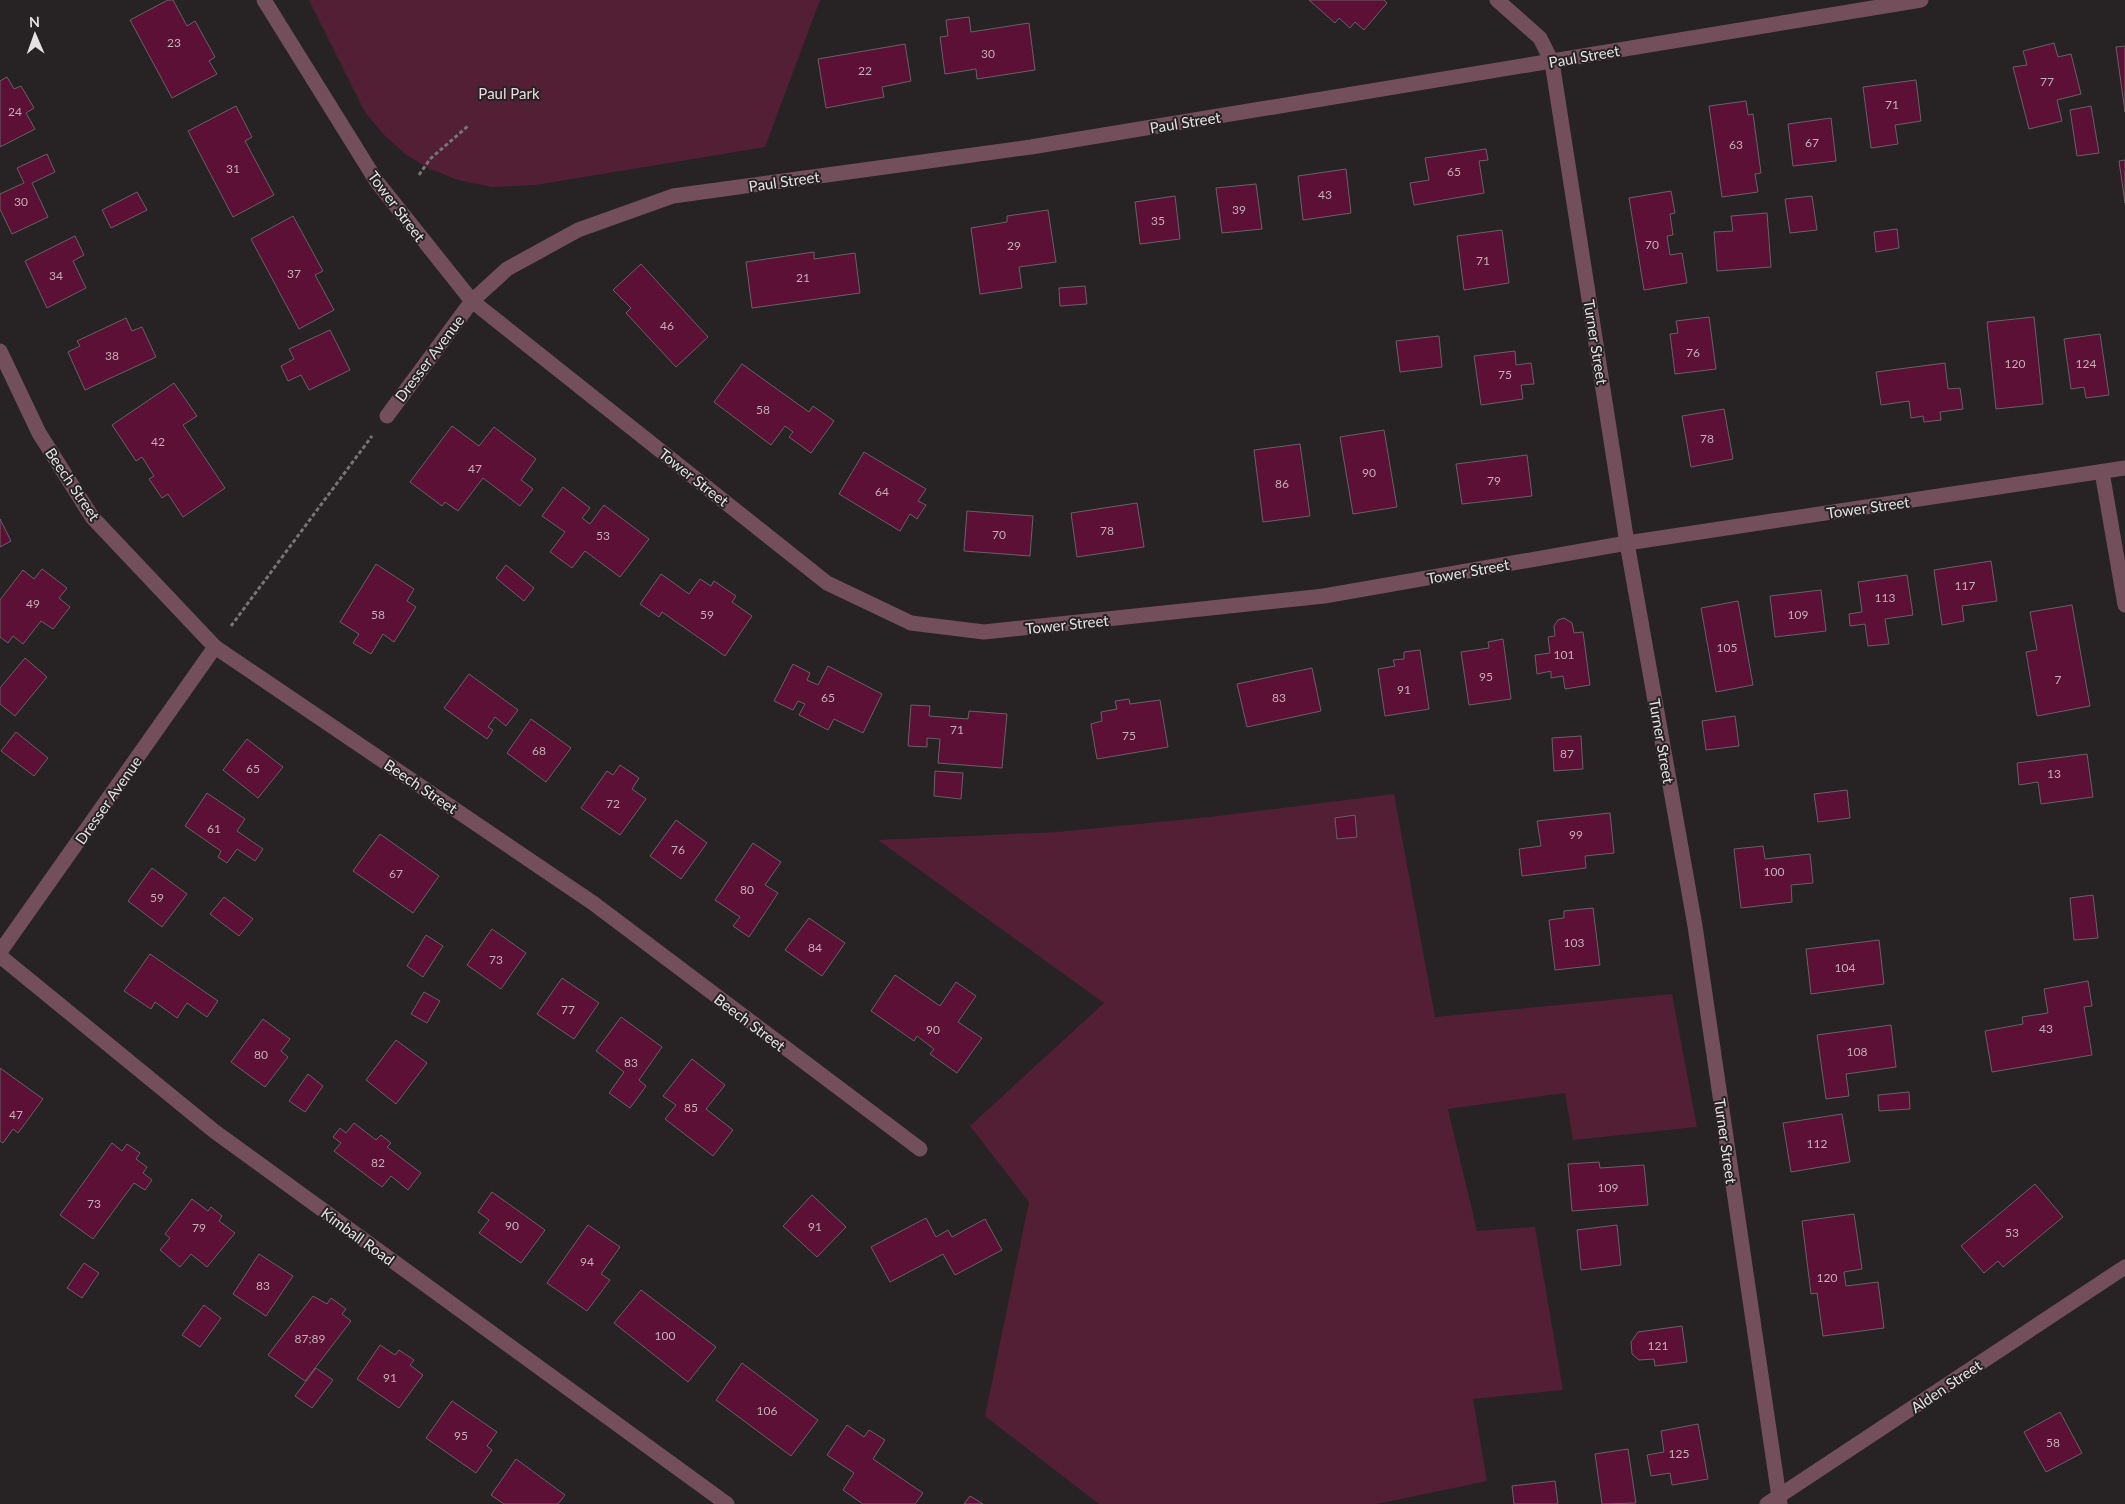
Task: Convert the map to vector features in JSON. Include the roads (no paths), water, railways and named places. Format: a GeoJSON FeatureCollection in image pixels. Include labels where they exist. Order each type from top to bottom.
{"type":"FeatureCollection","features":[{"type":"Feature","properties":{"kind":"street","name":"Tower Street"},"geometry":{"type":"LineString","coordinates":[[264,0],[376,182],[472,301],[827,583],[911,623],[984,632],[1324,596],[1627,543],[2125,468]]}},
{"type":"Feature","properties":{"kind":"street","name":"Turner Street"},"geometry":{"type":"LineString","coordinates":[[1497,0],[1540,38],[1552,62],[1627,543],[1695,926],[1775,1502]]}},
{"type":"Feature","properties":{"kind":"street","name":"Paul Street"},"geometry":{"type":"LineString","coordinates":[[472,301],[507,270],[578,230],[673,196],[1031,147],[1921,0]]}},
{"type":"Feature","properties":{"kind":"street","name":"Dresser Avenue"},"geometry":{"type":"LineString","coordinates":[[387,416],[472,301]]}},
{"type":"Feature","properties":{"kind":"street","name":"Beech Street"},"geometry":{"type":"LineString","coordinates":[[0,351],[39,433],[92,517],[215,647],[593,903],[920,1149]]}},
{"type":"Feature","properties":{"kind":"street"},"geometry":{"type":"LineString","coordinates":[[2102,472],[2125,605]]}},
{"type":"Feature","properties":{"kind":"street","name":"Dresser Avenue"},"geometry":{"type":"LineString","coordinates":[[0,954],[215,647]]}},
{"type":"Feature","properties":{"kind":"street","name":"Kimball Road"},"geometry":{"type":"LineString","coordinates":[[0,954],[214,1131],[727,1504]]}},
{"type":"Feature","properties":{"kind":"street","name":"Alden Street"},"geometry":{"type":"LineString","coordinates":[[1775,1502],[2125,1268]]}},
{"type":"Feature","properties":{"kind":"park label","name":"Paul Park"},"geometry":{"type":"Point","coordinates":[509,93]}}]}
